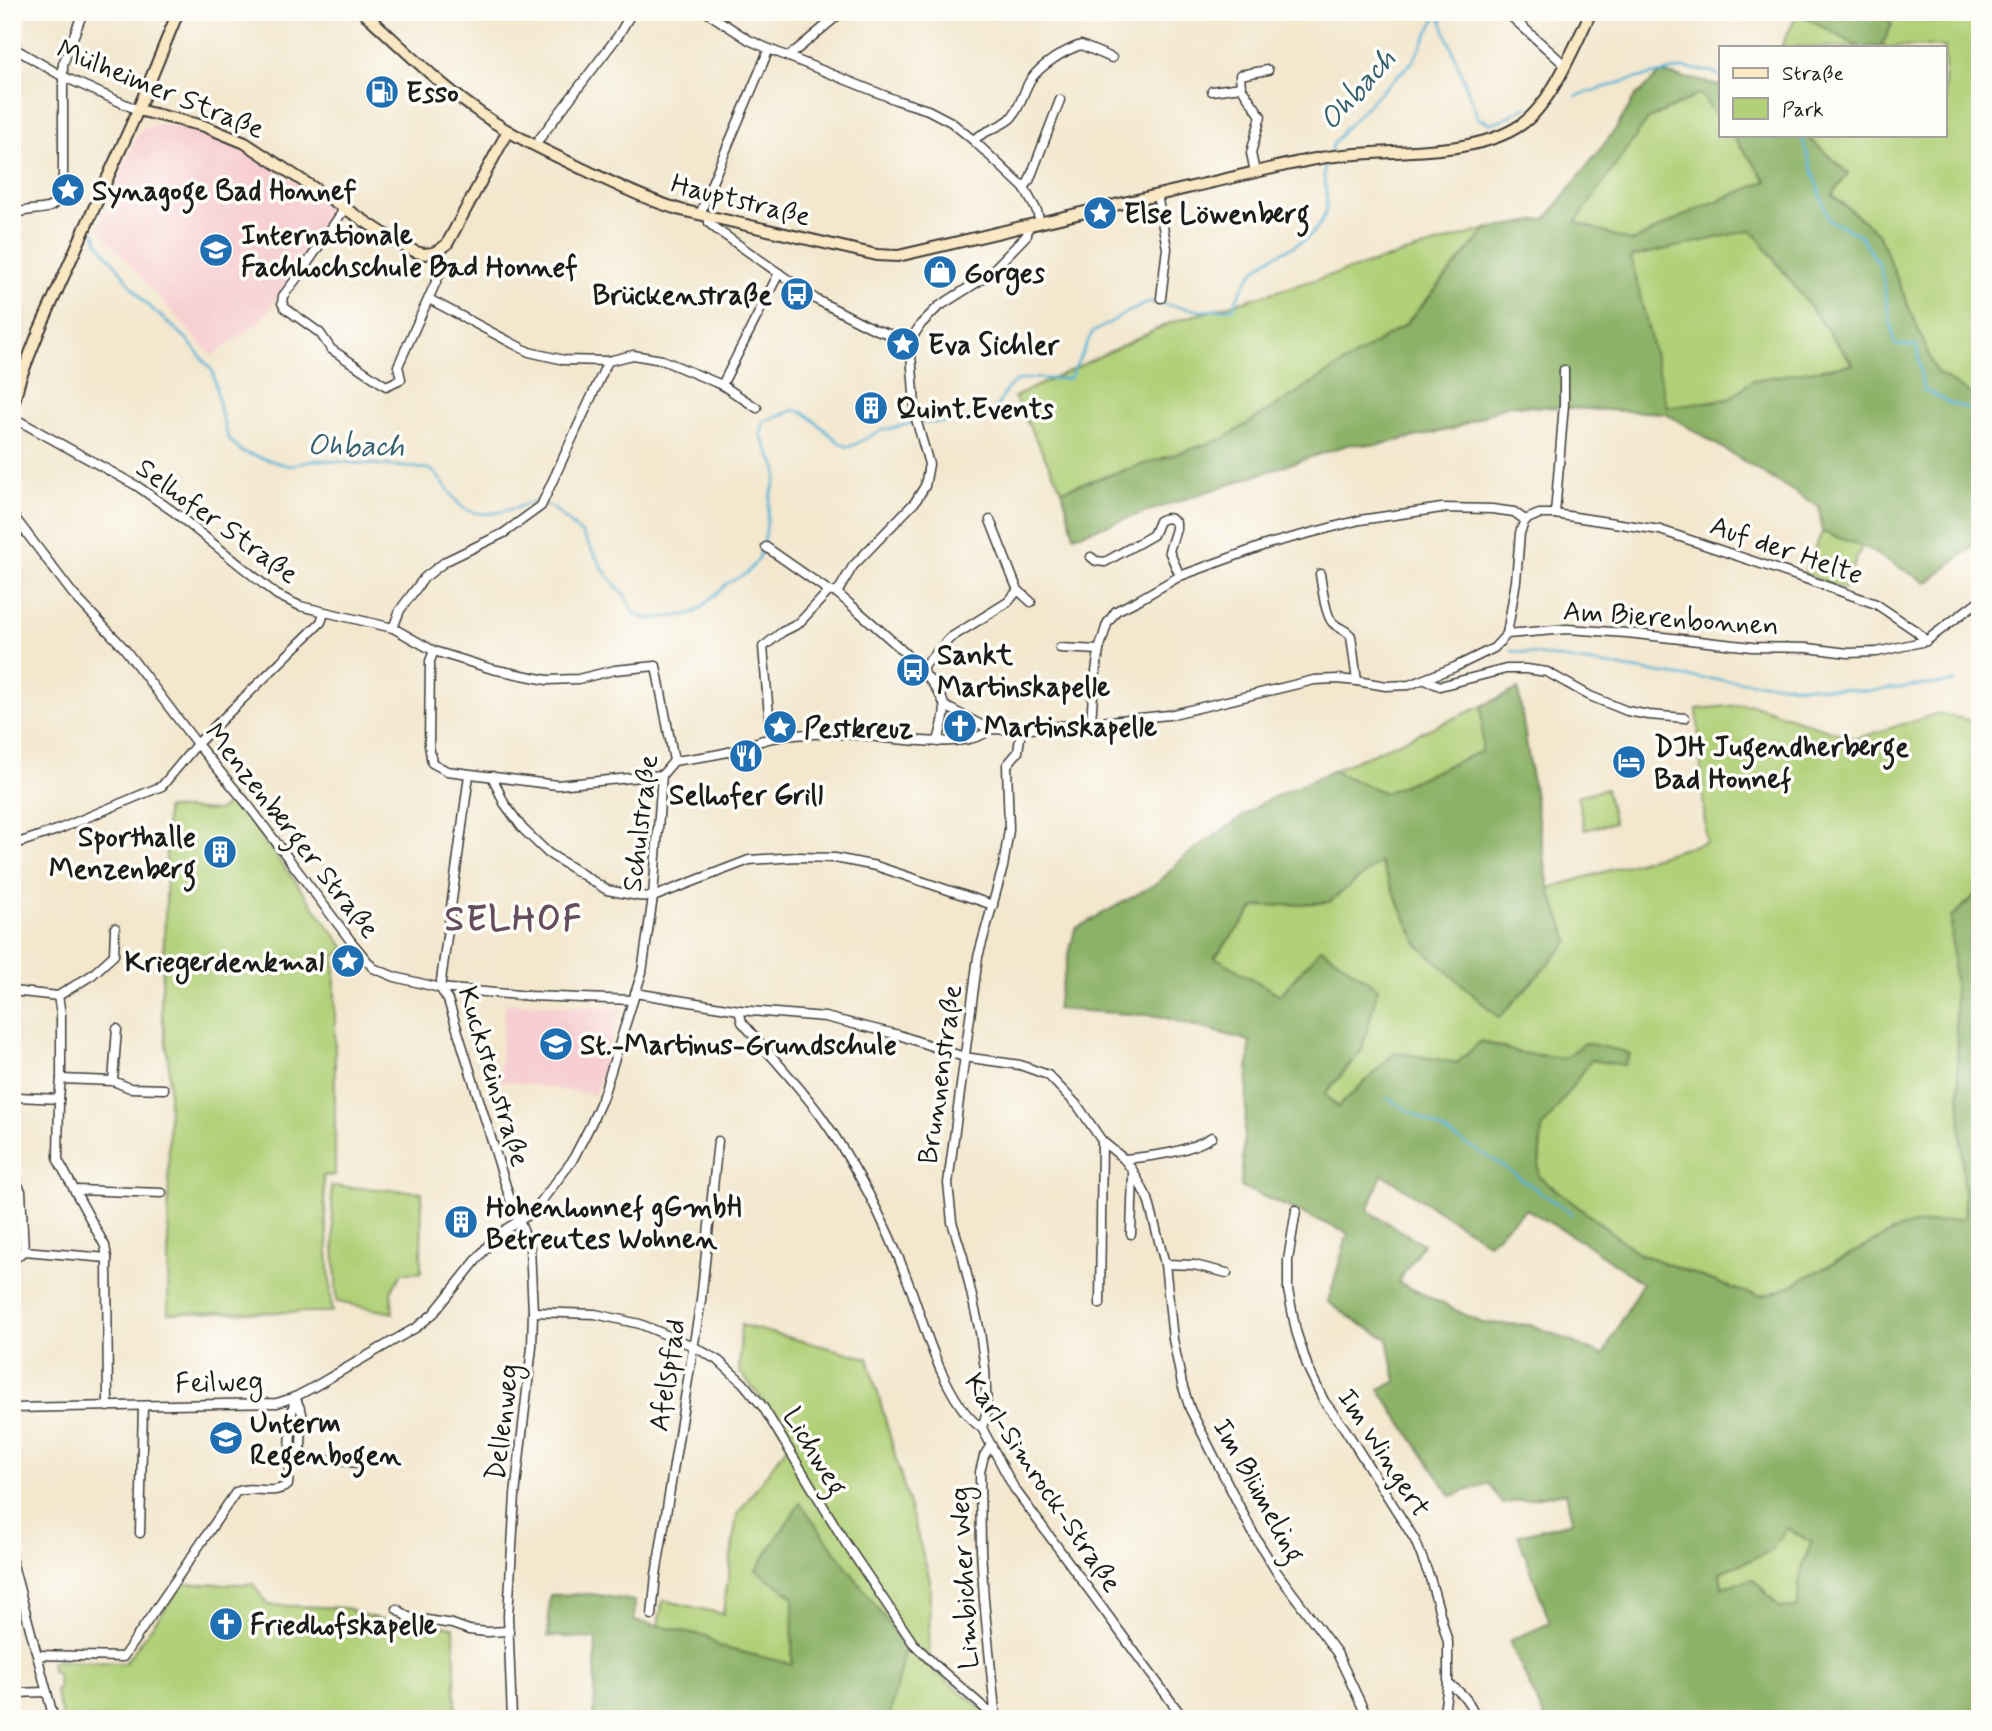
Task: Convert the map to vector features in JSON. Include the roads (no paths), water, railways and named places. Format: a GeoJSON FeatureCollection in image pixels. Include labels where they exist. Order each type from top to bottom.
{"type":"FeatureCollection","features":[{"type":"Feature","properties":{"kind":"main road"},"geometry":{"type":"LineString","coordinates":[[12,409],[20,379],[39,331],[138,110],[177,15],[163,12]]}},
{"type":"Feature","properties":{"kind":"main road","name":"Hauptstraße"},"geometry":{"type":"LineString","coordinates":[[363,12],[472,107],[536,146],[657,202],[704,216],[888,256],[1028,227],[1319,158],[1427,150],[1470,144],[1503,135],[1524,123],[1543,102],[1555,85],[1591,12]]}},
{"type":"Feature","properties":{"kind":"main road","name":"Mülheimer Straße"},"geometry":{"type":"LineString","coordinates":[[138,110],[204,126],[245,143],[415,253],[436,253]]}},
{"type":"Feature","properties":{"kind":"main road"},"geometry":{"type":"LineString","coordinates":[[436,253],[451,239],[508,131]]}},
{"type":"Feature","properties":{"kind":"street"},"geometry":{"type":"LineString","coordinates":[[13,213],[49,208],[62,193],[63,64],[83,12]]}},
{"type":"Feature","properties":{"kind":"street"},"geometry":{"type":"LineString","coordinates":[[536,146],[618,36],[632,12]]}},
{"type":"Feature","properties":{"kind":"street"},"geometry":{"type":"LineString","coordinates":[[706,12],[749,40],[769,49],[896,100],[928,110],[951,122],[1024,188],[1037,211],[1040,223]]}},
{"type":"Feature","properties":{"kind":"street"},"geometry":{"type":"LineString","coordinates":[[788,57],[842,12]]}},
{"type":"Feature","properties":{"kind":"street"},"geometry":{"type":"LineString","coordinates":[[1506,12],[1565,65]]}},
{"type":"Feature","properties":{"kind":"street"},"geometry":{"type":"LineString","coordinates":[[973,140],[1008,121],[1032,77],[1055,57],[1081,45],[1112,58]]}},
{"type":"Feature","properties":{"kind":"street","name":"Mülheimer Straße"},"geometry":{"type":"LineString","coordinates":[[12,47],[62,76],[138,110]]}},
{"type":"Feature","properties":{"kind":"street"},"geometry":{"type":"LineString","coordinates":[[769,49],[711,185],[704,216],[716,229],[817,300],[874,329],[910,341]]}},
{"type":"Feature","properties":{"kind":"street"},"geometry":{"type":"LineString","coordinates":[[1255,172],[1251,153],[1261,116],[1241,87],[1240,75],[1268,70]]}},
{"type":"Feature","properties":{"kind":"street"},"geometry":{"type":"LineString","coordinates":[[1212,91],[1241,87]]}},
{"type":"Feature","properties":{"kind":"street"},"geometry":{"type":"LineString","coordinates":[[1024,188],[1060,100]]}},
{"type":"Feature","properties":{"kind":"street"},"geometry":{"type":"LineString","coordinates":[[1157,195],[1167,248],[1161,298]]}},
{"type":"Feature","properties":{"kind":"street"},"geometry":{"type":"LineString","coordinates":[[345,208],[283,296],[282,303],[320,333],[331,349],[386,386],[401,379],[398,366],[440,273],[436,253]]}},
{"type":"Feature","properties":{"kind":"street"},"geometry":{"type":"LineString","coordinates":[[771,738],[763,647],[782,632],[798,624],[833,592],[853,566],[915,502],[925,486],[929,464],[916,423],[910,341],[921,324],[938,307],[987,276],[1027,235],[1028,227]]}},
{"type":"Feature","properties":{"kind":"street"},"geometry":{"type":"LineString","coordinates":[[722,385],[779,273]]}},
{"type":"Feature","properties":{"kind":"street"},"geometry":{"type":"LineString","coordinates":[[429,299],[529,352],[564,360],[608,361],[633,355],[662,360],[722,385],[757,408]]}},
{"type":"Feature","properties":{"kind":"street"},"geometry":{"type":"LineString","coordinates":[[393,628],[400,610],[424,578],[446,561],[504,533],[542,502],[608,361]]}},
{"type":"Feature","properties":{"kind":"street"},"geometry":{"type":"LineString","coordinates":[[1555,514],[1564,404],[1564,370]]}},
{"type":"Feature","properties":{"kind":"street","name":"Selhofer Straße"},"geometry":{"type":"LineString","coordinates":[[12,417],[137,486],[174,512],[277,595],[324,613],[393,628],[434,651]]}},
{"type":"Feature","properties":{"kind":"street"},"geometry":{"type":"LineString","coordinates":[[766,547],[833,592],[921,669],[945,706],[989,729],[1021,730],[1091,723],[1169,715],[1314,680],[1357,681],[1386,686],[1409,685],[1424,680],[1494,648],[1507,634],[1516,581],[1520,533],[1525,520],[1514,512],[1492,509],[1429,510],[1360,520],[1268,544],[1180,576],[1116,611],[1107,624],[1100,650],[1091,723]]}},
{"type":"Feature","properties":{"kind":"street","name":"Menzenberger Straße"},"geometry":{"type":"LineString","coordinates":[[12,514],[73,594],[124,648],[373,968],[395,977],[440,988],[530,996],[634,996],[825,1017],[900,1035],[964,1056]]}},
{"type":"Feature","properties":{"kind":"street","name":"Auf der Helte"},"geometry":{"type":"LineString","coordinates":[[1525,520],[1539,514],[1555,514],[1660,530],[1875,604],[1916,631],[1926,641]]}},
{"type":"Feature","properties":{"kind":"street"},"geometry":{"type":"LineString","coordinates":[[1091,557],[1105,562],[1153,535],[1159,520],[1166,517],[1176,523],[1169,551],[1180,576]]}},
{"type":"Feature","properties":{"kind":"street"},"geometry":{"type":"LineString","coordinates":[[990,520],[1018,590],[1031,602]]}},
{"type":"Feature","properties":{"kind":"street"},"geometry":{"type":"LineString","coordinates":[[1320,574],[1331,620],[1336,626],[1347,630],[1351,636],[1357,681]]}},
{"type":"Feature","properties":{"kind":"street"},"geometry":{"type":"LineString","coordinates":[[921,669],[950,638],[1008,602],[1018,590]]}},
{"type":"Feature","properties":{"kind":"street"},"geometry":{"type":"LineString","coordinates":[[1926,641],[1980,600]]}},
{"type":"Feature","properties":{"kind":"street"},"geometry":{"type":"LineString","coordinates":[[12,845],[57,830],[162,786],[197,744],[321,622],[324,613]]}},
{"type":"Feature","properties":{"kind":"street","name":"Am Bierenbonnen"},"geometry":{"type":"LineString","coordinates":[[1507,634],[1567,629],[1752,647],[1808,648],[1849,653],[1877,652],[1926,641]]}},
{"type":"Feature","properties":{"kind":"street"},"geometry":{"type":"LineString","coordinates":[[1060,648],[1100,650]]}},
{"type":"Feature","properties":{"kind":"street"},"geometry":{"type":"LineString","coordinates":[[434,651],[430,661],[429,745],[432,763],[447,771],[469,775],[557,785],[662,775]]}},
{"type":"Feature","properties":{"kind":"street","name":"Schulstraße"},"geometry":{"type":"LineString","coordinates":[[434,651],[492,669],[547,680],[578,679],[615,670],[656,666],[674,761],[662,775],[653,897],[642,972],[602,1099],[572,1161],[533,1212],[518,1221]]}},
{"type":"Feature","properties":{"kind":"street"},"geometry":{"type":"LineString","coordinates":[[1424,680],[1440,685],[1506,669],[1546,672],[1590,696],[1628,711],[1685,718]]}},
{"type":"Feature","properties":{"kind":"street"},"geometry":{"type":"LineString","coordinates":[[938,742],[945,706]]}},
{"type":"Feature","properties":{"kind":"street"},"geometry":{"type":"LineString","coordinates":[[674,761],[736,750],[771,738],[796,735],[839,733],[938,742],[983,736],[989,729]]}},
{"type":"Feature","properties":{"kind":"street","name":"Brunnenstraße"},"geometry":{"type":"LineString","coordinates":[[982,1427],[987,1402],[985,1369],[979,1332],[954,1231],[948,1183],[978,957],[1003,867],[1009,830],[1007,765],[1018,752],[1021,730]]}},
{"type":"Feature","properties":{"kind":"street","name":"Kucksteinstraße"},"geometry":{"type":"LineString","coordinates":[[469,775],[440,988],[448,1000],[518,1221]]}},
{"type":"Feature","properties":{"kind":"street"},"geometry":{"type":"LineString","coordinates":[[492,776],[504,803],[523,830],[548,853],[607,890],[653,897],[749,860],[797,857],[835,859],[876,866],[993,905]]}},
{"type":"Feature","properties":{"kind":"street"},"geometry":{"type":"LineString","coordinates":[[12,991],[58,996],[92,975],[114,955],[116,928]]}},
{"type":"Feature","properties":{"kind":"street"},"geometry":{"type":"LineString","coordinates":[[58,996],[61,1014],[58,1160],[105,1247],[108,1407]]}},
{"type":"Feature","properties":{"kind":"street","name":"Karl-Simrock-Straße"},"geometry":{"type":"LineString","coordinates":[[736,1009],[742,1021],[820,1114],[851,1161],[896,1249],[942,1372],[962,1409],[974,1423],[982,1427],[1014,1488],[1184,1719]]}},
{"type":"Feature","properties":{"kind":"street"},"geometry":{"type":"LineString","coordinates":[[113,1081],[117,1029]]}},
{"type":"Feature","properties":{"kind":"street","name":"Im Blümeling"},"geometry":{"type":"LineString","coordinates":[[964,1056],[1020,1065],[1048,1075],[1079,1106],[1102,1141],[1124,1158],[1133,1171],[1148,1199],[1165,1264],[1173,1339],[1190,1409],[1254,1535],[1276,1571],[1337,1653],[1368,1719]]}},
{"type":"Feature","properties":{"kind":"street"},"geometry":{"type":"LineString","coordinates":[[61,1079],[113,1081],[130,1088],[164,1089]]}},
{"type":"Feature","properties":{"kind":"street"},"geometry":{"type":"LineString","coordinates":[[12,1101],[17,1097],[59,1099]]}},
{"type":"Feature","properties":{"kind":"street"},"geometry":{"type":"LineString","coordinates":[[1124,1158],[1176,1152],[1198,1146],[1212,1137]]}},
{"type":"Feature","properties":{"kind":"street","name":"Afelspfad"},"geometry":{"type":"LineString","coordinates":[[653,1615],[656,1575],[701,1300],[718,1141]]}},
{"type":"Feature","properties":{"kind":"street"},"geometry":{"type":"LineString","coordinates":[[1100,1304],[1102,1141]]}},
{"type":"Feature","properties":{"kind":"street"},"geometry":{"type":"LineString","coordinates":[[1131,1234],[1133,1171]]}},
{"type":"Feature","properties":{"kind":"street"},"geometry":{"type":"LineString","coordinates":[[12,1174],[21,1191],[24,1251]]}},
{"type":"Feature","properties":{"kind":"street"},"geometry":{"type":"LineString","coordinates":[[76,1190],[162,1194]]}},
{"type":"Feature","properties":{"kind":"street","name":"Im Wingert"},"geometry":{"type":"LineString","coordinates":[[1296,1210],[1288,1260],[1288,1290],[1296,1331],[1308,1368],[1324,1401],[1345,1429],[1415,1540],[1430,1578],[1448,1642],[1448,1684],[1443,1719]]}},
{"type":"Feature","properties":{"kind":"street","name":"Dellenweg"},"geometry":{"type":"LineString","coordinates":[[512,1719],[508,1616],[515,1495],[534,1312],[530,1247],[518,1221]]}},
{"type":"Feature","properties":{"kind":"street","name":"Feilweg"},"geometry":{"type":"LineString","coordinates":[[12,1408],[266,1404],[295,1397],[417,1327],[434,1313],[490,1243],[518,1221]]}},
{"type":"Feature","properties":{"kind":"street"},"geometry":{"type":"LineString","coordinates":[[12,1261],[24,1251],[107,1258]]}},
{"type":"Feature","properties":{"kind":"street"},"geometry":{"type":"LineString","coordinates":[[1165,1264],[1194,1265],[1227,1273]]}},
{"type":"Feature","properties":{"kind":"street","name":"Lichweg"},"geometry":{"type":"LineString","coordinates":[[534,1312],[595,1314],[640,1324],[693,1346],[719,1361],[743,1383],[763,1407],[845,1542],[913,1643],[988,1711],[995,1711]]}},
{"type":"Feature","properties":{"kind":"street"},"geometry":{"type":"LineString","coordinates":[[295,1397],[302,1413],[301,1449],[306,1457],[359,1463]]}},
{"type":"Feature","properties":{"kind":"street"},"geometry":{"type":"LineString","coordinates":[[38,1655],[123,1657],[236,1492],[279,1491],[288,1485],[295,1397]]}},
{"type":"Feature","properties":{"kind":"street","name":"Feilweg"},"geometry":{"type":"LineString","coordinates":[[140,1533],[143,1406]]}},
{"type":"Feature","properties":{"kind":"street","name":"Limbicher Weg"},"geometry":{"type":"LineString","coordinates":[[990,1445],[984,1455],[980,1472],[981,1536],[984,1600],[995,1711]]}},
{"type":"Feature","properties":{"kind":"street"},"geometry":{"type":"LineString","coordinates":[[12,1561],[54,1719]]}},
{"type":"Feature","properties":{"kind":"street"},"geometry":{"type":"LineString","coordinates":[[397,1609],[408,1617],[452,1624],[468,1630],[509,1631]]}},
{"type":"Feature","properties":{"kind":"street"},"geometry":{"type":"LineString","coordinates":[[1448,1684],[1459,1689],[1477,1719]]}},
{"type":"Feature","properties":{"kind":"street"},"geometry":{"type":"LineString","coordinates":[[12,1693],[47,1692]]}},
{"type":"Feature","properties":{"kind":"waterway","name":"Ohbach"},"geometry":{"type":"LineString","coordinates":[[1329,155],[1342,132],[1413,61],[1439,12]]}},
{"type":"Feature","properties":{"kind":"waterway"},"geometry":{"type":"LineString","coordinates":[[1439,14],[1478,118],[1490,123],[1502,120],[1527,106]]}},
{"type":"Feature","properties":{"kind":"waterway"},"geometry":{"type":"LineString","coordinates":[[1576,96],[1629,80],[1684,68],[1713,72],[1719,76]]}},
{"type":"Feature","properties":{"kind":"waterway"},"geometry":{"type":"LineString","coordinates":[[1799,136],[1829,220],[1860,235],[1880,266],[1895,345],[1917,346],[1923,390],[1947,402],[1980,413]]}},
{"type":"Feature","properties":{"kind":"waterway","name":"Ohbach"},"geometry":{"type":"LineString","coordinates":[[920,423],[959,421],[988,413],[995,408],[1011,385],[1020,380],[1070,378],[1092,333],[1150,302],[1203,311],[1233,308],[1245,284],[1258,267],[1307,237],[1320,224],[1327,207],[1324,176],[1326,161]]}},
{"type":"Feature","properties":{"kind":"waterway","name":"Ohbach"},"geometry":{"type":"LineString","coordinates":[[95,233],[98,242],[145,303],[186,338],[213,372],[228,438],[242,452],[289,466],[316,460],[430,469],[458,503],[466,510],[476,513],[509,510],[540,500]]}},
{"type":"Feature","properties":{"kind":"waterway","name":"Ohbach"},"geometry":{"type":"LineString","coordinates":[[545,504],[582,534],[635,614],[648,619],[686,615],[696,612],[728,583],[747,573],[758,560],[765,537],[770,498],[777,477],[777,469],[761,436],[763,422],[794,410],[805,413],[848,447],[879,431],[913,423]]}},
{"type":"Feature","properties":{"kind":"waterway"},"geometry":{"type":"LineString","coordinates":[[1512,651],[1685,677],[1867,691],[1955,682]]}},
{"type":"Feature","properties":{"kind":"waterway"},"geometry":{"type":"LineString","coordinates":[[1387,1098],[1497,1162],[1572,1214]]}},
{"type":"Feature","properties":{"kind":"place","name":"Esso"},"geometry":{"type":"Point","coordinates":[382,92]}},
{"type":"Feature","properties":{"kind":"place","name":"Synagoge Bad Honnef"},"geometry":{"type":"Point","coordinates":[68,190]}},
{"type":"Feature","properties":{"kind":"place","name":"Else Löwenberg"},"geometry":{"type":"Point","coordinates":[1100,213]}},
{"type":"Feature","properties":{"kind":"place","name":"Internationale Fachhochschule Bad Honnef"},"geometry":{"type":"Point","coordinates":[216,250]}},
{"type":"Feature","properties":{"kind":"place","name":"Gorges"},"geometry":{"type":"Point","coordinates":[940,272]}},
{"type":"Feature","properties":{"kind":"place","name":"Brückenstraße"},"geometry":{"type":"Point","coordinates":[797,294]}},
{"type":"Feature","properties":{"kind":"place","name":"Eva Sichler"},"geometry":{"type":"Point","coordinates":[903,344]}},
{"type":"Feature","properties":{"kind":"place","name":"Quint.Events"},"geometry":{"type":"Point","coordinates":[871,408]}},
{"type":"Feature","properties":{"kind":"place","name":"Sankt Martinskapelle"},"geometry":{"type":"Point","coordinates":[913,670]}},
{"type":"Feature","properties":{"kind":"place","name":"Martinskapelle"},"geometry":{"type":"Point","coordinates":[960,726]}},
{"type":"Feature","properties":{"kind":"place","name":"Pestkreuz"},"geometry":{"type":"Point","coordinates":[780,727]}},
{"type":"Feature","properties":{"kind":"place","name":"Selhofer Grill"},"geometry":{"type":"Point","coordinates":[746,756]}},
{"type":"Feature","properties":{"kind":"place","name":"DJH Jugendherberge Bad Honnef"},"geometry":{"type":"Point","coordinates":[1629,762]}},
{"type":"Feature","properties":{"kind":"place","name":"Sporthalle Menzenberg"},"geometry":{"type":"Point","coordinates":[220,852]}},
{"type":"Feature","properties":{"kind":"place","name":"Kriegerdenkmal"},"geometry":{"type":"Point","coordinates":[348,961]}},
{"type":"Feature","properties":{"kind":"place","name":"St.-Martinus-Grundschule"},"geometry":{"type":"Point","coordinates":[556,1044]}},
{"type":"Feature","properties":{"kind":"place","name":"Hohenhonnef gGmbH Betreutes Wohnen"},"geometry":{"type":"Point","coordinates":[461,1222]}},
{"type":"Feature","properties":{"kind":"place","name":"Unterm Regenbogen"},"geometry":{"type":"Point","coordinates":[226,1438]}},
{"type":"Feature","properties":{"kind":"place","name":"Friedhofskapelle"},"geometry":{"type":"Point","coordinates":[226,1624]}},
{"type":"Feature","properties":{"kind":"district","name":"SELHOF"},"geometry":{"type":"Point","coordinates":[514,918]}}]}
